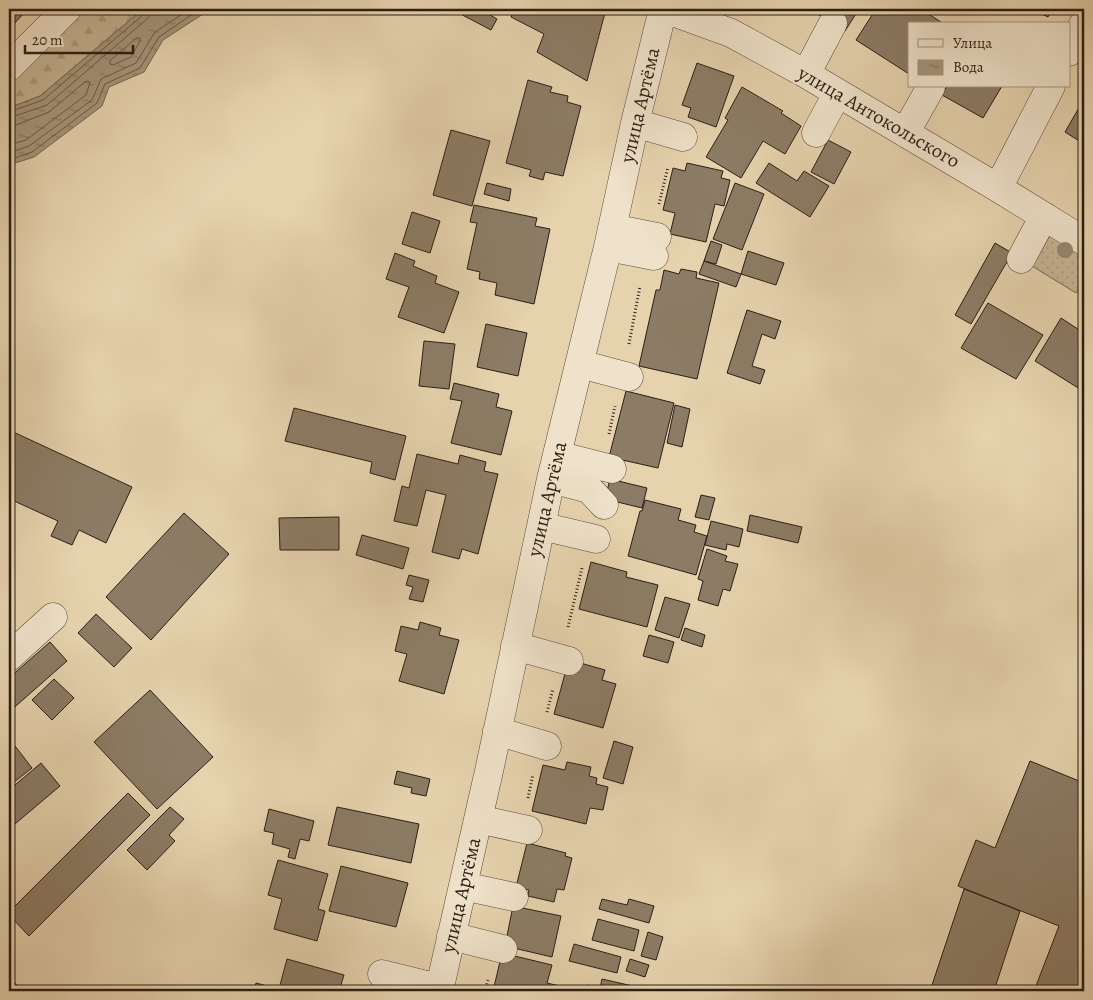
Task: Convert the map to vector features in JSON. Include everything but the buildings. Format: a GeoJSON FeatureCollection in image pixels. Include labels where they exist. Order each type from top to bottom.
{"type":"FeatureCollection","features":[{"type":"Feature","properties":{"kind":"street"},"geometry":{"type":"LineString","coordinates":[[9,67],[67,9]]}},
{"type":"Feature","properties":{"kind":"street","name":"улица Антокольского"},"geometry":{"type":"LineString","coordinates":[[664,9],[731,33],[806,74],[1044,216],[1081,231]]}},
{"type":"Feature","properties":{"kind":"street","name":"улица Артёма"},"geometry":{"type":"LineString","coordinates":[[439,990],[498,731],[554,467],[610,237],[635,123],[664,9]]}},
{"type":"Feature","properties":{"kind":"street"},"geometry":{"type":"LineString","coordinates":[[806,74],[834,23]]}},
{"type":"Feature","properties":{"kind":"street"},"geometry":{"type":"LineString","coordinates":[[1070,50],[1084,23]]}},
{"type":"Feature","properties":{"kind":"street"},"geometry":{"type":"LineString","coordinates":[[904,133],[930,88]]}},
{"type":"Feature","properties":{"kind":"street"},"geometry":{"type":"LineString","coordinates":[[998,188],[1050,88]]}},
{"type":"Feature","properties":{"kind":"street"},"geometry":{"type":"LineString","coordinates":[[816,133],[837,94]]}},
{"type":"Feature","properties":{"kind":"street"},"geometry":{"type":"LineString","coordinates":[[635,123],[683,137]]}},
{"type":"Feature","properties":{"kind":"street"},"geometry":{"type":"LineString","coordinates":[[1021,259],[1044,216]]}},
{"type":"Feature","properties":{"kind":"street"},"geometry":{"type":"LineString","coordinates":[[610,237],[656,247]]}},
{"type":"Feature","properties":{"kind":"street"},"geometry":{"type":"LineString","coordinates":[[580,364],[628,377]]}},
{"type":"Feature","properties":{"kind":"street"},"geometry":{"type":"LineString","coordinates":[[554,467],[612,469]]}},
{"type":"Feature","properties":{"kind":"street"},"geometry":{"type":"LineString","coordinates":[[554,467],[589,489],[604,505]]}},
{"type":"Feature","properties":{"kind":"street"},"geometry":{"type":"LineString","coordinates":[[539,534],[594,547]]}},
{"type":"Feature","properties":{"kind":"street"},"geometry":{"type":"LineString","coordinates":[[9,657],[53,617]]}},
{"type":"Feature","properties":{"kind":"street"},"geometry":{"type":"LineString","coordinates":[[515,646],[569,661]]}},
{"type":"Feature","properties":{"kind":"street"},"geometry":{"type":"LineString","coordinates":[[498,731],[547,746]]}},
{"type":"Feature","properties":{"kind":"street"},"geometry":{"type":"LineString","coordinates":[[478,818],[528,830]]}},
{"type":"Feature","properties":{"kind":"street"},"geometry":{"type":"LineString","coordinates":[[463,886],[514,897]]}},
{"type":"Feature","properties":{"kind":"street"},"geometry":{"type":"LineString","coordinates":[[451,936],[503,949]]}},
{"type":"Feature","properties":{"kind":"street"},"geometry":{"type":"LineString","coordinates":[[382,974],[439,990]]}},
{"type":"Feature","properties":{"kind":"green space"},"geometry":{"type":"Polygon","coordinates":[[[75,9],[143,9],[40,96],[9,108],[9,75],[75,9]]]}},
{"type":"Feature","properties":{"kind":"green space"},"geometry":{"type":"Polygon","coordinates":[[[1052,232],[1084,252],[1084,279],[1076,293],[1032,266],[1052,232]]]}},
{"type":"Feature","properties":{"kind":"water"},"geometry":{"type":"Polygon","coordinates":[[[143,9],[206,9],[203,14],[163,40],[144,72],[109,87],[102,106],[34,157],[9,165],[9,108],[40,96],[143,9]]]}}]}
